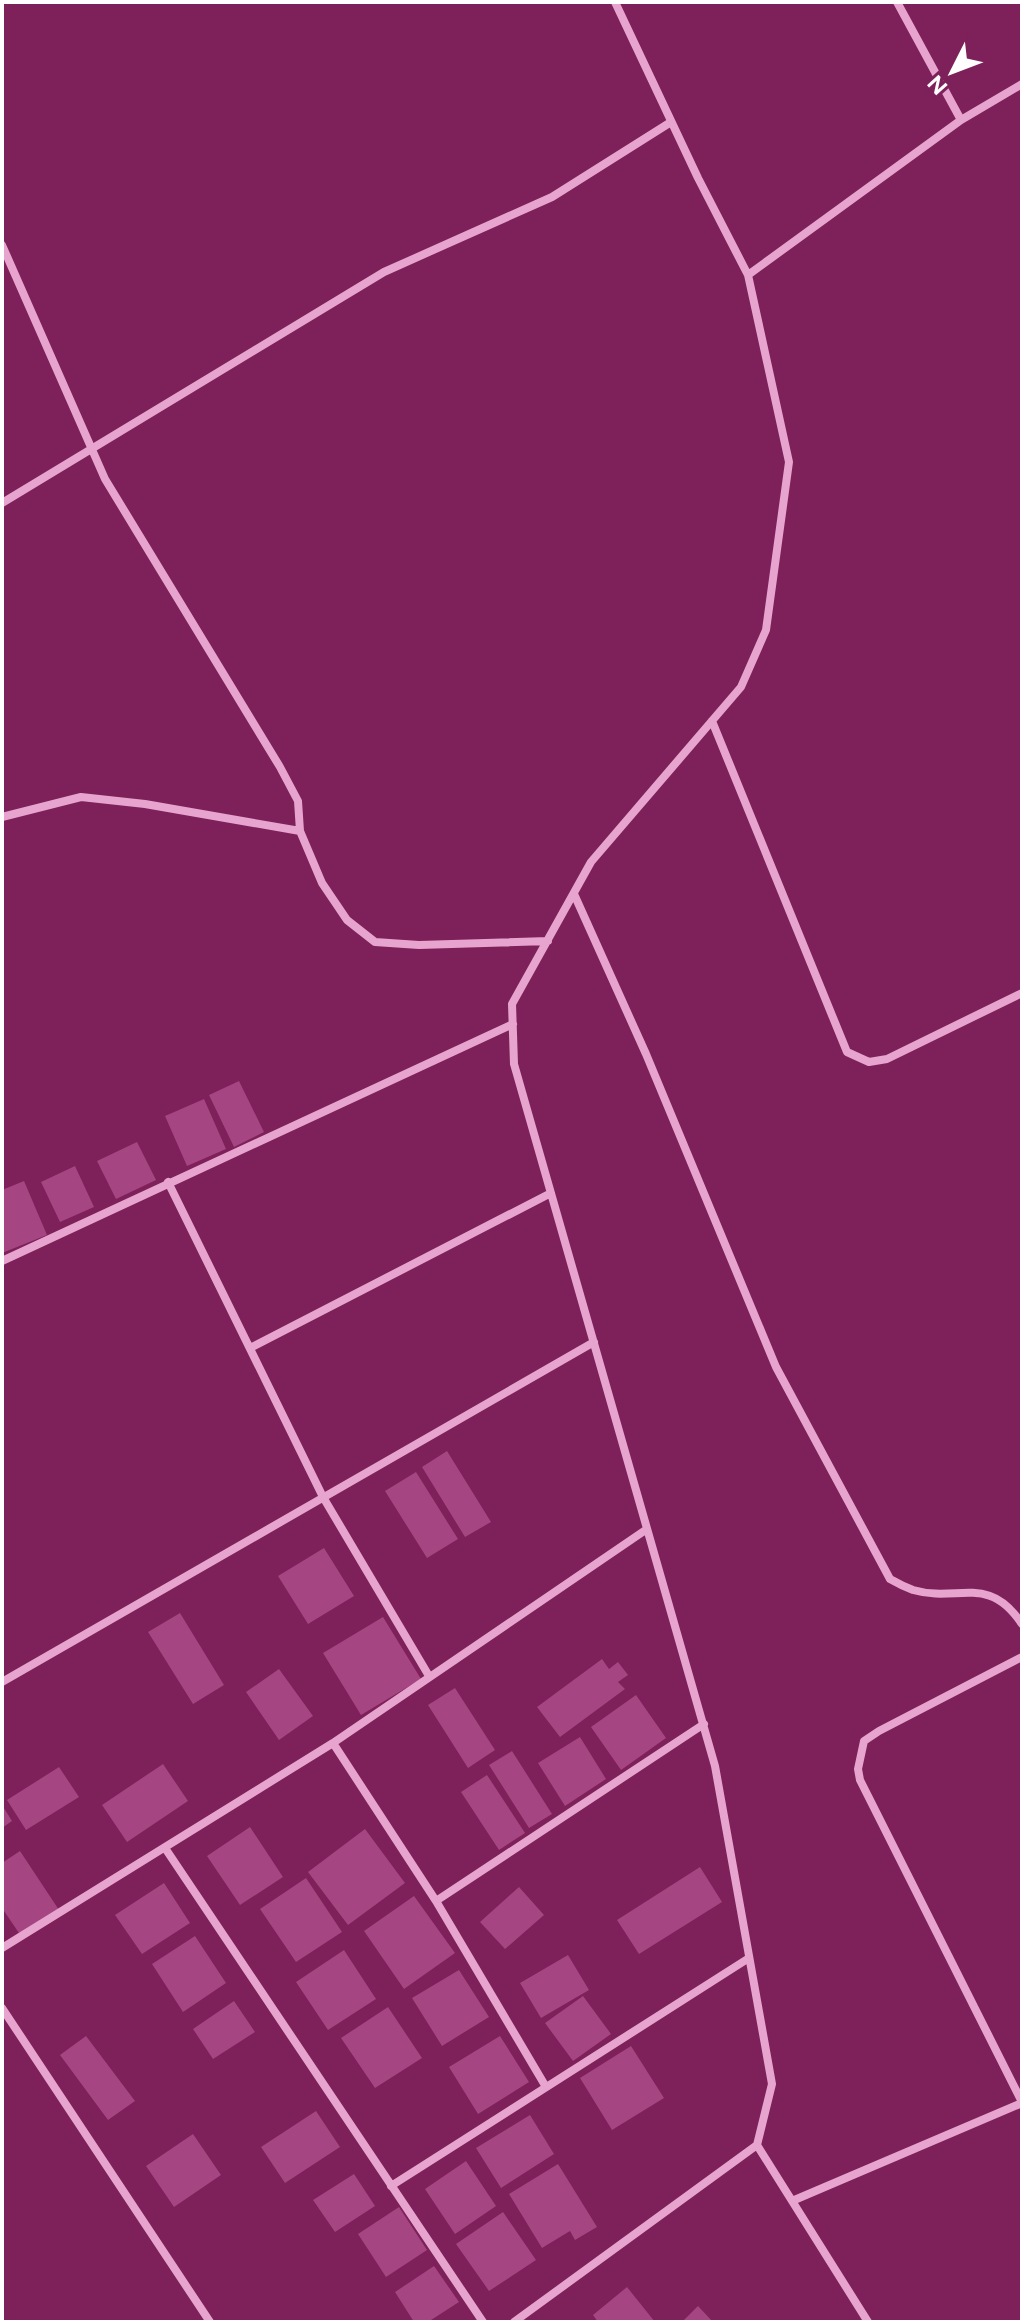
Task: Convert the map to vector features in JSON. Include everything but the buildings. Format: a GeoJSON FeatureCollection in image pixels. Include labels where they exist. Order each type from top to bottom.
{"type":"FeatureCollection","features":[{"type":"Feature","properties":{"kind":"street"},"geometry":{"type":"LineString","coordinates":[[514,2322],[757,2145],[772,2084],[715,1766],[514,1064],[512,1004],[591,862],[741,687],[766,630],[789,462],[748,275],[615,2]]}},
{"type":"Feature","properties":{"kind":"street"},"geometry":{"type":"LineString","coordinates":[[897,2],[961,120]]}},
{"type":"Feature","properties":{"kind":"street"},"geometry":{"type":"LineString","coordinates":[[748,275],[961,120],[1022,84]]}},
{"type":"Feature","properties":{"kind":"street"},"geometry":{"type":"LineString","coordinates":[[2,503],[384,272],[552,197],[671,122]]}},
{"type":"Feature","properties":{"kind":"street"},"geometry":{"type":"LineString","coordinates":[[2,245],[105,479],[280,767],[298,801],[300,831],[322,883],[347,920],[375,942],[419,945],[548,941]]}},
{"type":"Feature","properties":{"kind":"street"},"geometry":{"type":"LineString","coordinates":[[712,721],[847,1052],[869,1062],[887,1059],[1022,993]]}},
{"type":"Feature","properties":{"kind":"street"},"geometry":{"type":"LineString","coordinates":[[3,816],[81,797],[145,804],[300,831]]}},
{"type":"Feature","properties":{"kind":"street"},"geometry":{"type":"LineString","coordinates":[[574,894],[646,1054],[776,1367],[890,1579],[915,1591],[992,1594],[1013,1611],[1022,1624]]}},
{"type":"Feature","properties":{"kind":"street"},"geometry":{"type":"LineString","coordinates":[[2,1261],[513,1024]]}},
{"type":"Feature","properties":{"kind":"street"},"geometry":{"type":"LineString","coordinates":[[168,1182],[323,1497],[429,1676]]}},
{"type":"Feature","properties":{"kind":"street"},"geometry":{"type":"LineString","coordinates":[[250,1348],[551,1193]]}},
{"type":"Feature","properties":{"kind":"street"},"geometry":{"type":"LineString","coordinates":[[2,1682],[594,1342]]}},
{"type":"Feature","properties":{"kind":"street"},"geometry":{"type":"LineString","coordinates":[[2,1948],[333,1743],[647,1529]]}},
{"type":"Feature","properties":{"kind":"street"},"geometry":{"type":"LineString","coordinates":[[792,2201],[1022,2103],[860,1780],[858,1769],[864,1741],[1022,1657]]}},
{"type":"Feature","properties":{"kind":"street"},"geometry":{"type":"LineString","coordinates":[[436,1901],[704,1724]]}},
{"type":"Feature","properties":{"kind":"street"},"geometry":{"type":"LineString","coordinates":[[333,1743],[436,1901],[546,2087]]}},
{"type":"Feature","properties":{"kind":"street"},"geometry":{"type":"LineString","coordinates":[[165,1848],[483,2322]]}},
{"type":"Feature","properties":{"kind":"street"},"geometry":{"type":"LineString","coordinates":[[391,2186],[749,1958]]}},
{"type":"Feature","properties":{"kind":"street"},"geometry":{"type":"LineString","coordinates":[[2,2008],[210,2322]]}},
{"type":"Feature","properties":{"kind":"street"},"geometry":{"type":"LineString","coordinates":[[757,2145],[868,2322]]}}]}
